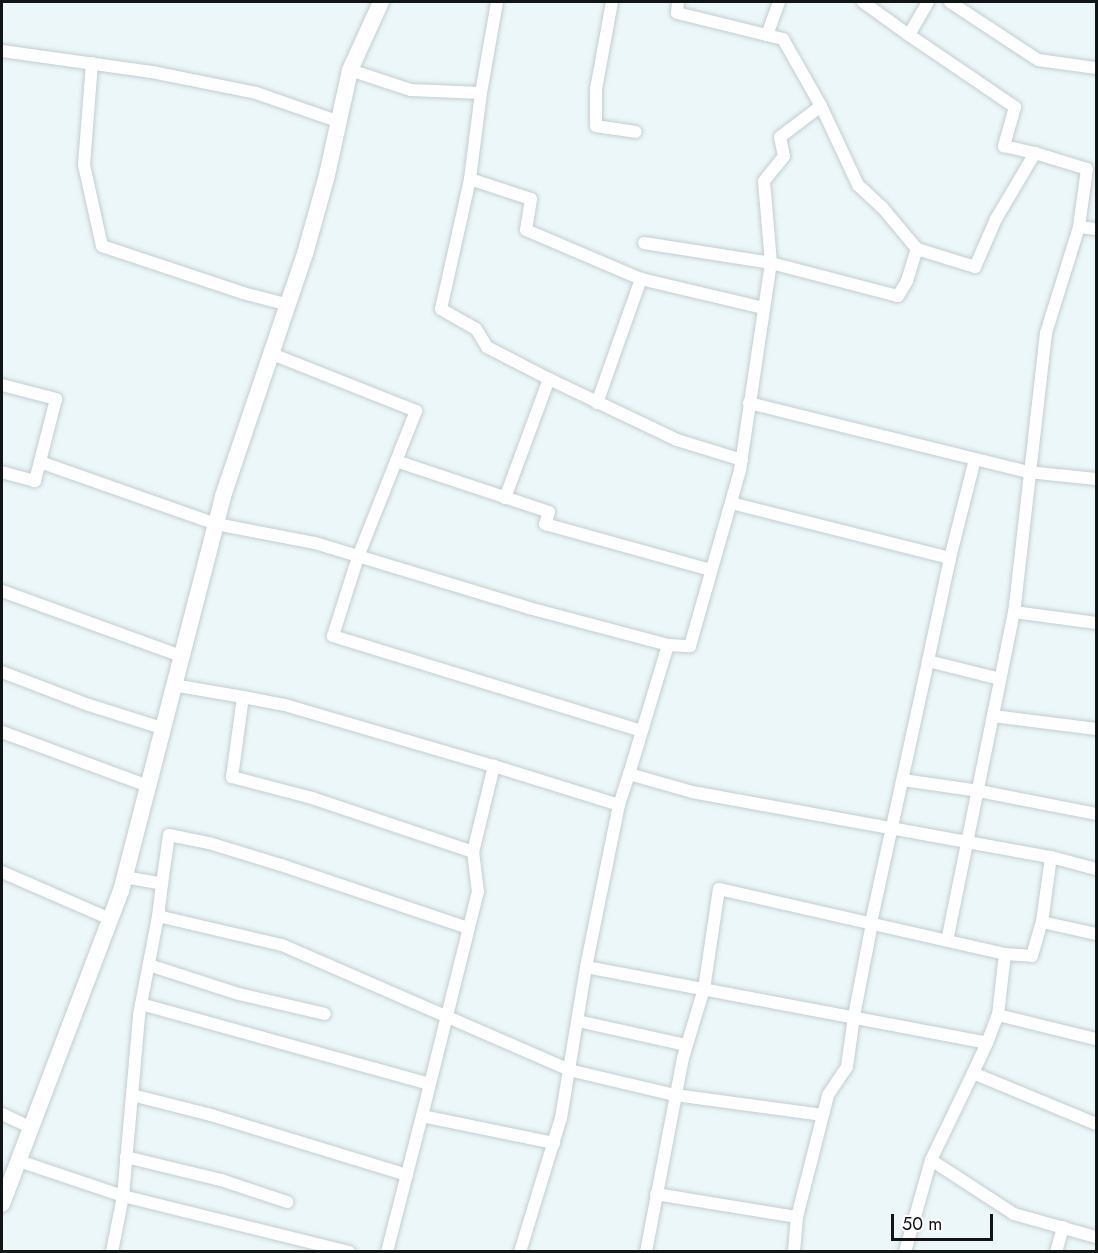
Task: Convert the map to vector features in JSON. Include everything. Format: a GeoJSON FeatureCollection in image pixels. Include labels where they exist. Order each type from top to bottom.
{"type":"FeatureCollection","features":[{"type":"Feature","properties":{"kind":"street"},"geometry":{"type":"LineString","coordinates":[[2,1204],[110,919],[124,876],[216,524],[289,305],[327,175],[350,70],[381,2]]}},
{"type":"Feature","properties":{"kind":"street"},"geometry":{"type":"LineString","coordinates":[[497,2],[470,179],[441,309],[476,329],[487,347],[549,379],[677,440],[741,460]]}},
{"type":"Feature","properties":{"kind":"street"},"geometry":{"type":"LineString","coordinates":[[612,2],[596,89],[596,126],[636,132]]}},
{"type":"Feature","properties":{"kind":"street"},"geometry":{"type":"LineString","coordinates":[[678,2],[677,13],[783,39],[821,106],[858,185],[882,207],[917,249],[975,267],[996,219],[1035,153]]}},
{"type":"Feature","properties":{"kind":"street"},"geometry":{"type":"LineString","coordinates":[[767,35],[779,2]]}},
{"type":"Feature","properties":{"kind":"street"},"geometry":{"type":"LineString","coordinates":[[863,2],[1015,107],[1004,146],[1087,169],[1079,227],[1046,333],[1028,472],[1014,612],[947,940]]}},
{"type":"Feature","properties":{"kind":"street"},"geometry":{"type":"LineString","coordinates":[[909,35],[928,2]]}},
{"type":"Feature","properties":{"kind":"street"},"geometry":{"type":"LineString","coordinates":[[950,2],[1038,60],[1096,68]]}},
{"type":"Feature","properties":{"kind":"street"},"geometry":{"type":"LineString","coordinates":[[2,51],[152,72],[255,93],[337,121]]}},
{"type":"Feature","properties":{"kind":"street"},"geometry":{"type":"LineString","coordinates":[[92,63],[84,165],[102,246],[243,293],[289,305]]}},
{"type":"Feature","properties":{"kind":"street"},"geometry":{"type":"LineString","coordinates":[[350,70],[411,90],[482,93]]}},
{"type":"Feature","properties":{"kind":"street"},"geometry":{"type":"LineString","coordinates":[[40,462],[216,524],[315,543],[529,608],[668,645],[690,646],[741,460],[771,263],[764,181],[784,156],[780,137],[821,106]]}},
{"type":"Feature","properties":{"kind":"street"},"geometry":{"type":"LineString","coordinates":[[470,179],[531,199],[526,230],[641,279],[764,308]]}},
{"type":"Feature","properties":{"kind":"street"},"geometry":{"type":"LineString","coordinates":[[1079,227],[1096,229]]}},
{"type":"Feature","properties":{"kind":"street"},"geometry":{"type":"LineString","coordinates":[[644,243],[771,263],[898,296],[907,281],[917,249]]}},
{"type":"Feature","properties":{"kind":"street"},"geometry":{"type":"LineString","coordinates":[[597,403],[641,279]]}},
{"type":"Feature","properties":{"kind":"street"},"geometry":{"type":"LineString","coordinates":[[272,354],[416,411],[358,557],[333,636],[642,732]]}},
{"type":"Feature","properties":{"kind":"street"},"geometry":{"type":"LineString","coordinates":[[505,498],[549,379]]}},
{"type":"Feature","properties":{"kind":"street"},"geometry":{"type":"LineString","coordinates":[[2,385],[56,399],[35,481],[2,472]]}},
{"type":"Feature","properties":{"kind":"street"},"geometry":{"type":"LineString","coordinates":[[749,403],[1028,472],[1096,479]]}},
{"type":"Feature","properties":{"kind":"street"},"geometry":{"type":"LineString","coordinates":[[794,1251],[797,1217],[828,1095],[847,1067],[854,1016],[872,923],[950,558],[975,459]]}},
{"type":"Feature","properties":{"kind":"street"},"geometry":{"type":"LineString","coordinates":[[396,461],[549,512],[545,524],[711,570]]}},
{"type":"Feature","properties":{"kind":"street"},"geometry":{"type":"LineString","coordinates":[[731,502],[950,558]]}},
{"type":"Feature","properties":{"kind":"street"},"geometry":{"type":"LineString","coordinates":[[2,591],[182,656]]}},
{"type":"Feature","properties":{"kind":"street"},"geometry":{"type":"LineString","coordinates":[[1014,612],[1096,623]]}},
{"type":"Feature","properties":{"kind":"street"},"geometry":{"type":"LineString","coordinates":[[520,1251],[561,1118],[586,967],[619,805],[668,645]]}},
{"type":"Feature","properties":{"kind":"street"},"geometry":{"type":"LineString","coordinates":[[928,661],[1000,679]]}},
{"type":"Feature","properties":{"kind":"street"},"geometry":{"type":"LineString","coordinates":[[2,672],[89,705],[162,728]]}},
{"type":"Feature","properties":{"kind":"street"},"geometry":{"type":"LineString","coordinates":[[173,685],[285,705],[619,805]]}},
{"type":"Feature","properties":{"kind":"street"},"geometry":{"type":"LineString","coordinates":[[243,697],[232,777],[312,798],[473,852]]}},
{"type":"Feature","properties":{"kind":"street"},"geometry":{"type":"LineString","coordinates":[[993,716],[1096,729]]}},
{"type":"Feature","properties":{"kind":"street"},"geometry":{"type":"LineString","coordinates":[[2,732],[148,786]]}},
{"type":"Feature","properties":{"kind":"street"},"geometry":{"type":"LineString","coordinates":[[387,1251],[478,891],[473,852],[494,766]]}},
{"type":"Feature","properties":{"kind":"street"},"geometry":{"type":"LineString","coordinates":[[628,774],[692,792],[968,841],[1051,857],[1096,869]]}},
{"type":"Feature","properties":{"kind":"street"},"geometry":{"type":"LineString","coordinates":[[903,780],[979,791],[1096,814]]}},
{"type":"Feature","properties":{"kind":"street"},"geometry":{"type":"LineString","coordinates":[[112,1251],[123,1196],[141,1004],[158,916],[169,835],[208,843],[281,865],[468,928]]}},
{"type":"Feature","properties":{"kind":"street"},"geometry":{"type":"LineString","coordinates":[[646,1251],[675,1095],[704,989],[720,889],[1005,954],[1032,956],[1042,922],[1051,857]]}},
{"type":"Feature","properties":{"kind":"street"},"geometry":{"type":"LineString","coordinates":[[2,872],[110,919]]}},
{"type":"Feature","properties":{"kind":"street"},"geometry":{"type":"LineString","coordinates":[[124,876],[162,884]]}},
{"type":"Feature","properties":{"kind":"street"},"geometry":{"type":"LineString","coordinates":[[158,916],[282,945],[568,1070],[675,1095],[823,1115]]}},
{"type":"Feature","properties":{"kind":"street"},"geometry":{"type":"LineString","coordinates":[[1042,922],[1096,934]]}},
{"type":"Feature","properties":{"kind":"street"},"geometry":{"type":"LineString","coordinates":[[905,1251],[931,1160],[998,1015],[1005,954]]}},
{"type":"Feature","properties":{"kind":"street"},"geometry":{"type":"LineString","coordinates":[[149,965],[239,994],[325,1014]]}},
{"type":"Feature","properties":{"kind":"street"},"geometry":{"type":"LineString","coordinates":[[586,967],[987,1043]]}},
{"type":"Feature","properties":{"kind":"street"},"geometry":{"type":"LineString","coordinates":[[141,1004],[429,1084]]}},
{"type":"Feature","properties":{"kind":"street"},"geometry":{"type":"LineString","coordinates":[[998,1015],[1096,1039]]}},
{"type":"Feature","properties":{"kind":"street"},"geometry":{"type":"LineString","coordinates":[[578,1021],[687,1045]]}},
{"type":"Feature","properties":{"kind":"street"},"geometry":{"type":"LineString","coordinates":[[973,1073],[1096,1124]]}},
{"type":"Feature","properties":{"kind":"street"},"geometry":{"type":"LineString","coordinates":[[132,1095],[211,1115],[407,1174]]}},
{"type":"Feature","properties":{"kind":"street"},"geometry":{"type":"LineString","coordinates":[[2,1114],[30,1127]]}},
{"type":"Feature","properties":{"kind":"street"},"geometry":{"type":"LineString","coordinates":[[422,1116],[554,1143]]}},
{"type":"Feature","properties":{"kind":"street"},"geometry":{"type":"LineString","coordinates":[[126,1157],[221,1180],[287,1202]]}},
{"type":"Feature","properties":{"kind":"street"},"geometry":{"type":"LineString","coordinates":[[931,1160],[1014,1214],[1096,1236]]}},
{"type":"Feature","properties":{"kind":"street"},"geometry":{"type":"LineString","coordinates":[[19,1161],[123,1196],[298,1245],[349,1251]]}},
{"type":"Feature","properties":{"kind":"street"},"geometry":{"type":"LineString","coordinates":[[656,1194],[797,1217]]}},
{"type":"Feature","properties":{"kind":"street"},"geometry":{"type":"LineString","coordinates":[[1056,1251],[1063,1227]]}}]}
